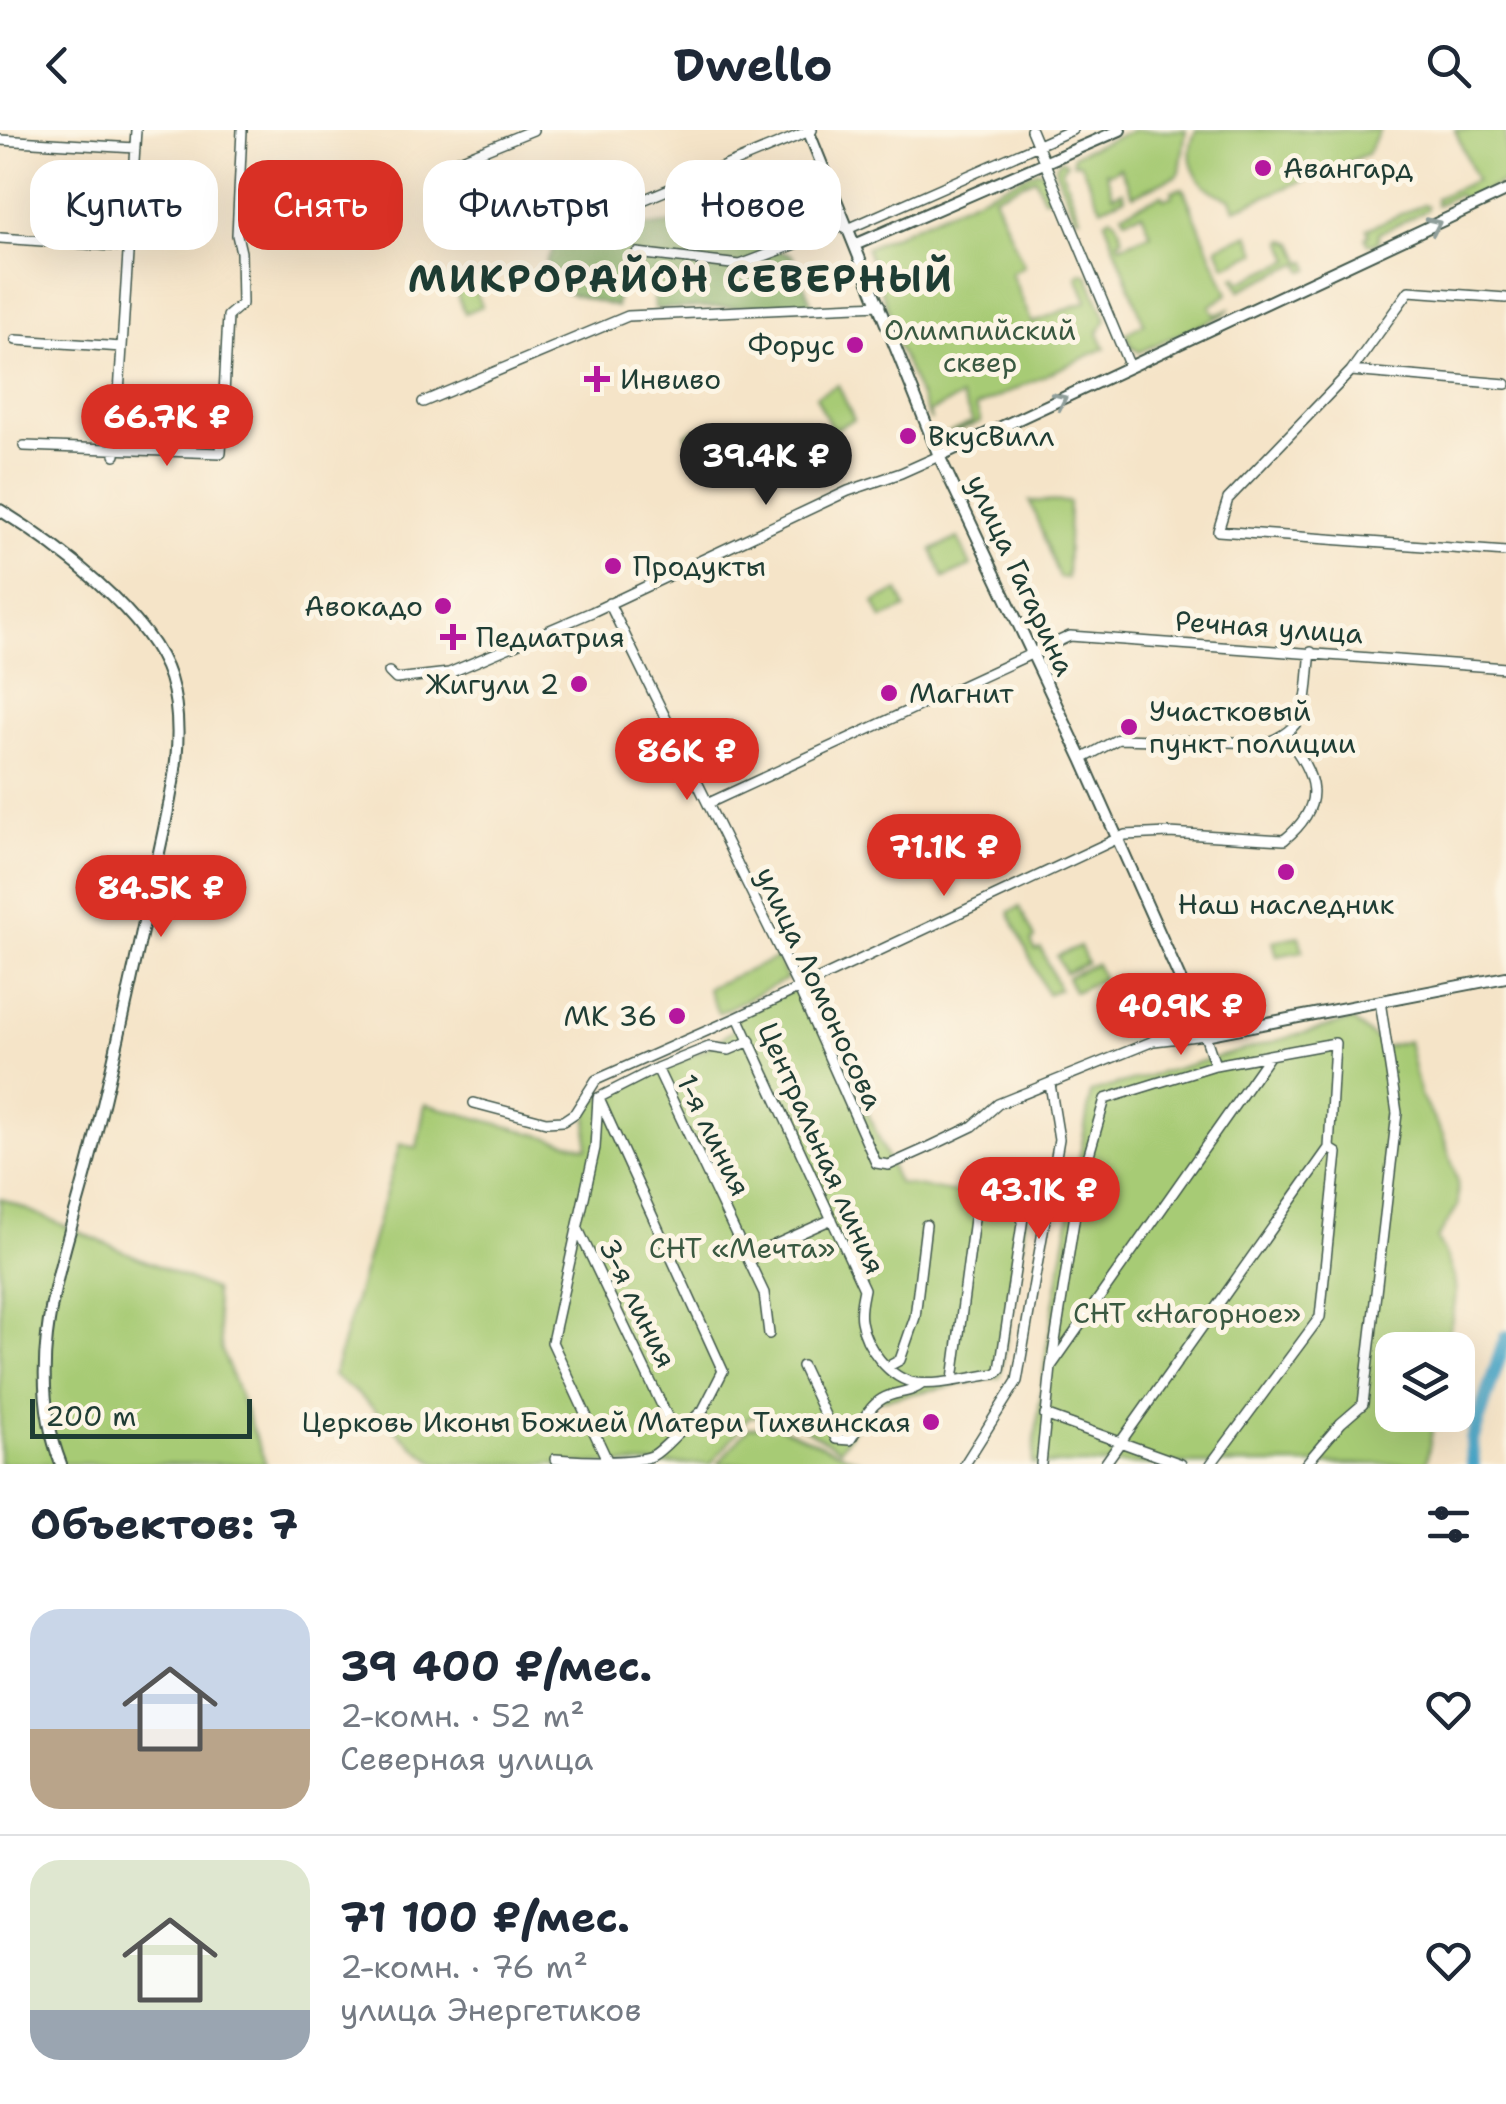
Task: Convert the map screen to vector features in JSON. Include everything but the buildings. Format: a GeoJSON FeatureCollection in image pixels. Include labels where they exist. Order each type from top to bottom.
{"type":"FeatureCollection","features":[{"type":"Feature","properties":{"kind":"street"},"geometry":{"type":"LineString","coordinates":[[134,160],[136,130]]}},
{"type":"Feature","properties":{"kind":"street"},"geometry":{"type":"LineString","coordinates":[[24,446],[221,453],[228,316],[242,304],[237,235],[242,130]]}},
{"type":"Feature","properties":{"kind":"street"},"geometry":{"type":"LineString","coordinates":[[534,130],[442,168],[458,215],[552,238],[810,130]]}},
{"type":"Feature","properties":{"kind":"street","name":"улица Гагарина"},"geometry":{"type":"LineString","coordinates":[[810,130],[940,456],[1082,759],[1204,1035]]}},
{"type":"Feature","properties":{"kind":"street"},"geometry":{"type":"LineString","coordinates":[[1031,130],[1130,367]]}},
{"type":"Feature","properties":{"kind":"street"},"geometry":{"type":"LineString","coordinates":[[636,253],[740,266],[844,226],[850,228],[1072,130]]}},
{"type":"Feature","properties":{"kind":"street"},"geometry":{"type":"LineString","coordinates":[[856,244],[1120,130]]}},
{"type":"Feature","properties":{"kind":"street"},"geometry":{"type":"LineString","coordinates":[[0,140],[135,148]]}},
{"type":"Feature","properties":{"kind":"street"},"geometry":{"type":"LineString","coordinates":[[389,672],[396,679],[449,673],[848,491],[901,474],[1506,192]]}},
{"type":"Feature","properties":{"kind":"street"},"geometry":{"type":"LineString","coordinates":[[0,238],[30,240]]}},
{"type":"Feature","properties":{"kind":"street"},"geometry":{"type":"LineString","coordinates":[[115,451],[128,250]]}},
{"type":"Feature","properties":{"kind":"street"},"geometry":{"type":"LineString","coordinates":[[1506,298],[1409,291],[1351,371],[1228,499],[1218,532],[1506,552]]}},
{"type":"Feature","properties":{"kind":"street"},"geometry":{"type":"LineString","coordinates":[[424,402],[628,316],[880,306]]}},
{"type":"Feature","properties":{"kind":"street"},"geometry":{"type":"LineString","coordinates":[[16,340],[122,347]]}},
{"type":"Feature","properties":{"kind":"street"},"geometry":{"type":"LineString","coordinates":[[1351,371],[1506,384]]}},
{"type":"Feature","properties":{"kind":"street"},"geometry":{"type":"LineString","coordinates":[[0,510],[31,529],[124,606],[170,676],[177,715],[174,778],[138,954],[93,1148],[51,1299],[43,1381],[61,1464]]}},
{"type":"Feature","properties":{"kind":"street","name":"улица Ломоносова"},"geometry":{"type":"LineString","coordinates":[[609,603],[798,987],[872,1156],[882,1166],[973,1126],[998,1104],[1050,1084]]}},
{"type":"Feature","properties":{"kind":"street","name":"Речная улица"},"geometry":{"type":"LineString","coordinates":[[709,803],[1074,636],[1506,668]]}},
{"type":"Feature","properties":{"kind":"street"},"geometry":{"type":"LineString","coordinates":[[1082,759],[1118,739],[1265,743],[1286,736],[1302,719],[1311,652]]}},
{"type":"Feature","properties":{"kind":"street"},"geometry":{"type":"LineString","coordinates":[[474,1103],[546,1122],[562,1121],[576,1113],[596,1080],[1125,835],[1169,833],[1284,840],[1304,824],[1314,791],[1308,766],[1286,736]]}},
{"type":"Feature","properties":{"kind":"street"},"geometry":{"type":"LineString","coordinates":[[1151,1042],[1506,976]]}},
{"type":"Feature","properties":{"kind":"street"},"geometry":{"type":"LineString","coordinates":[[1306,1464],[1341,1422],[1363,1404],[1397,1112],[1380,1001]]}},
{"type":"Feature","properties":{"kind":"street"},"geometry":{"type":"LineString","coordinates":[[965,1464],[1017,1381],[1059,1132],[1050,1084],[1151,1042],[1196,1013]]}},
{"type":"Feature","properties":{"kind":"street","name":"Центральная линия"},"geometry":{"type":"LineString","coordinates":[[738,1017],[864,1290],[861,1325],[886,1368]]}},
{"type":"Feature","properties":{"kind":"street"},"geometry":{"type":"LineString","coordinates":[[1177,1023],[1177,1035],[1182,1038]]}},
{"type":"Feature","properties":{"kind":"street"},"geometry":{"type":"LineString","coordinates":[[1204,1035],[1214,1064]]}},
{"type":"Feature","properties":{"kind":"street"},"geometry":{"type":"LineString","coordinates":[[598,1098],[709,1046],[729,1050],[750,1040]]}},
{"type":"Feature","properties":{"kind":"street"},"geometry":{"type":"LineString","coordinates":[[1041,1464],[1051,1368],[1079,1189],[1104,1099],[1214,1064],[1334,1043],[1329,1148],[1105,1464]]}},
{"type":"Feature","properties":{"kind":"street"},"geometry":{"type":"LineString","coordinates":[[1051,1368],[1270,1054]]}},
{"type":"Feature","properties":{"kind":"street","name":"1-я линия"},"geometry":{"type":"LineString","coordinates":[[657,1068],[764,1293],[768,1334]]}},
{"type":"Feature","properties":{"kind":"street"},"geometry":{"type":"LineString","coordinates":[[598,1098],[594,1148],[552,1342],[608,1462]]}},
{"type":"Feature","properties":{"kind":"street"},"geometry":{"type":"LineString","coordinates":[[556,1459],[608,1462],[655,1455],[702,1410],[723,1371],[598,1098]]}},
{"type":"Feature","properties":{"kind":"street"},"geometry":{"type":"LineString","coordinates":[[1211,1464],[1320,1316],[1338,1153],[1329,1148]]}},
{"type":"Feature","properties":{"kind":"street"},"geometry":{"type":"LineString","coordinates":[[954,1380],[977,1196],[1045,1208]]}},
{"type":"Feature","properties":{"kind":"street"},"geometry":{"type":"LineString","coordinates":[[926,1226],[915,1316],[900,1360],[886,1368],[908,1382],[922,1384],[995,1374],[1000,1370],[1025,1204]]}},
{"type":"Feature","properties":{"kind":"street"},"geometry":{"type":"LineString","coordinates":[[748,1257],[832,1219]]}},
{"type":"Feature","properties":{"kind":"street","name":"3-я линия"},"geometry":{"type":"LineString","coordinates":[[578,1229],[676,1434]]}},
{"type":"Feature","properties":{"kind":"street"},"geometry":{"type":"LineString","coordinates":[[802,1366],[836,1439],[850,1440],[884,1397],[918,1389],[922,1384]]}},
{"type":"Feature","properties":{"kind":"street"},"geometry":{"type":"LineString","coordinates":[[1045,1416],[1181,1464]]}},
{"type":"Feature","properties":{"kind":"green space"},"geometry":{"type":"Polygon","coordinates":[[[1134,130],[1186,130],[1180,171],[1133,195],[1120,167],[1106,172],[1113,195],[1123,191],[1125,197],[1101,208],[1080,162],[1073,163],[1073,155],[1134,130]]]}},
{"type":"Feature","properties":{"kind":"green space","name":"Авангард"},"geometry":{"type":"Polygon","coordinates":[[[1196,130],[1380,130],[1367,154],[1235,209],[1231,199],[1210,189],[1196,174],[1190,154],[1196,130]]]}},
{"type":"Feature","properties":{"kind":"green space"},"geometry":{"type":"Polygon","coordinates":[[[1455,130],[1506,130],[1506,181],[1466,200],[1458,195],[1436,205],[1436,198],[1476,180],[1455,130]]]}},
{"type":"Feature","properties":{"kind":"green space"},"geometry":{"type":"Polygon","coordinates":[[[1061,160],[1067,163],[1062,170],[1080,217],[1076,217],[1056,172],[1055,166],[1061,160]]]}},
{"type":"Feature","properties":{"kind":"green space","name":"Олимпийский сквер"},"geometry":{"type":"Polygon","coordinates":[[[1043,171],[1052,194],[1049,198],[1043,198],[1035,178],[994,196],[1024,266],[1011,273],[1032,323],[1087,301],[1077,276],[1087,274],[1106,319],[1098,333],[1105,348],[976,407],[981,422],[939,439],[936,432],[940,437],[973,422],[961,397],[929,412],[931,421],[888,325],[893,322],[866,248],[1043,171]]]}},
{"type":"Feature","properties":{"kind":"green space"},"geometry":{"type":"Polygon","coordinates":[[[1183,188],[1228,294],[1210,306],[1215,315],[1231,308],[1139,352],[1131,346],[1126,333],[1144,324],[1105,221],[1111,217],[1116,220],[1123,238],[1118,240],[1120,246],[1151,234],[1142,213],[1125,219],[1122,213],[1162,195],[1164,199],[1173,196],[1172,191],[1183,188]]]}},
{"type":"Feature","properties":{"kind":"green space"},"geometry":{"type":"Polygon","coordinates":[[[1424,204],[1427,210],[1379,233],[1378,243],[1368,244],[1367,229],[1424,204]]]}},
{"type":"Feature","properties":{"kind":"green space"},"geometry":{"type":"Polygon","coordinates":[[[665,224],[665,250],[776,250],[792,255],[812,305],[654,309],[653,294],[640,268],[619,277],[616,307],[563,292],[546,262],[552,250],[645,250],[645,226],[665,224]]]}},
{"type":"Feature","properties":{"kind":"green space"},"geometry":{"type":"Polygon","coordinates":[[[1249,234],[1257,253],[1225,266],[1217,247],[1249,234]]]}},
{"type":"Feature","properties":{"kind":"green space"},"geometry":{"type":"Polygon","coordinates":[[[1283,241],[1294,243],[1310,269],[1304,271],[1299,263],[1240,290],[1234,278],[1237,276],[1240,282],[1291,260],[1283,241]]]}},
{"type":"Feature","properties":{"kind":"green space"},"geometry":{"type":"Polygon","coordinates":[[[470,278],[482,306],[465,313],[453,285],[470,278]]]}},
{"type":"Feature","properties":{"kind":"green space"},"geometry":{"type":"Polygon","coordinates":[[[838,385],[854,420],[832,430],[816,396],[838,385]]]}},
{"type":"Feature","properties":{"kind":"green space"},"geometry":{"type":"Polygon","coordinates":[[[701,427],[714,456],[699,462],[686,434],[701,427]]]}},
{"type":"Feature","properties":{"kind":"green space"},"geometry":{"type":"Polygon","coordinates":[[[1030,501],[1069,502],[1067,578],[1059,578],[1030,501]]]}},
{"type":"Feature","properties":{"kind":"green space"},"geometry":{"type":"Polygon","coordinates":[[[958,538],[971,566],[944,578],[932,550],[958,538]]]}},
{"type":"Feature","properties":{"kind":"green space"},"geometry":{"type":"Polygon","coordinates":[[[898,591],[906,608],[882,619],[874,602],[898,591]]]}},
{"type":"Feature","properties":{"kind":"green space"},"geometry":{"type":"Polygon","coordinates":[[[1020,907],[1035,938],[1031,941],[1035,950],[1041,948],[1059,989],[1047,994],[1009,912],[1020,907]]]}},
{"type":"Feature","properties":{"kind":"green space"},"geometry":{"type":"Polygon","coordinates":[[[1299,936],[1303,951],[1277,956],[1273,941],[1299,936]]]}},
{"type":"Feature","properties":{"kind":"green space"},"geometry":{"type":"Polygon","coordinates":[[[1080,946],[1087,963],[1065,973],[1057,956],[1080,946]]]}},
{"type":"Feature","properties":{"kind":"green space"},"geometry":{"type":"Polygon","coordinates":[[[777,958],[787,979],[718,1013],[707,988],[777,958]]]}},
{"type":"Feature","properties":{"kind":"green space"},"geometry":{"type":"Polygon","coordinates":[[[1096,964],[1103,979],[1074,992],[1067,977],[1096,964]]]}},
{"type":"Feature","properties":{"kind":"green space","name":"СНТ «Мечта»"},"geometry":{"type":"Polygon","coordinates":[[[811,981],[898,1183],[1028,1205],[1000,1377],[873,1401],[840,1449],[787,1419],[750,1416],[711,1464],[438,1464],[333,1376],[400,1144],[417,1148],[425,1104],[587,1148],[588,1107],[598,1098],[709,1047],[735,1029],[735,1016],[811,981]]]}},
{"type":"Feature","properties":{"kind":"green space","name":"СНТ «Нагорное»"},"geometry":{"type":"Polygon","coordinates":[[[1352,1020],[1385,1047],[1408,1041],[1420,1095],[1443,1135],[1457,1179],[1458,1206],[1437,1239],[1455,1282],[1454,1305],[1449,1332],[1375,1332],[1375,1432],[1432,1432],[1426,1464],[1032,1464],[1047,1347],[1091,1092],[1352,1020]]]}},
{"type":"Feature","properties":{"kind":"green space"},"geometry":{"type":"Polygon","coordinates":[[[0,1198],[214,1290],[222,1351],[266,1464],[0,1464],[0,1198]]]}},
{"type":"Feature","properties":{"kind":"green space"},"geometry":{"type":"Polygon","coordinates":[[[775,1425],[866,1464],[718,1464],[748,1428],[775,1425]]]}},
{"type":"Feature","properties":{"kind":"waterway"},"geometry":{"type":"LineString","coordinates":[[1473,1464],[1472,1440],[1506,1337]]}},
{"type":"Feature","properties":{"kind":"place","name":"Авангард"},"geometry":{"type":"Point","coordinates":[1263,168]}},
{"type":"Feature","properties":{"kind":"place","name":"Форус"},"geometry":{"type":"Point","coordinates":[855,345]}},
{"type":"Feature","properties":{"kind":"place","name":"Инвиво"},"geometry":{"type":"Point","coordinates":[597,379]}},
{"type":"Feature","properties":{"kind":"place","name":"ВкусВилл"},"geometry":{"type":"Point","coordinates":[908,436]}},
{"type":"Feature","properties":{"kind":"place","name":"Продукты"},"geometry":{"type":"Point","coordinates":[613,566]}},
{"type":"Feature","properties":{"kind":"place","name":"Авокадо"},"geometry":{"type":"Point","coordinates":[443,606]}},
{"type":"Feature","properties":{"kind":"place","name":"Педиатрия"},"geometry":{"type":"Point","coordinates":[453,637]}},
{"type":"Feature","properties":{"kind":"place","name":"Жигули 2"},"geometry":{"type":"Point","coordinates":[579,684]}},
{"type":"Feature","properties":{"kind":"place","name":"Магнит"},"geometry":{"type":"Point","coordinates":[889,693]}},
{"type":"Feature","properties":{"kind":"place","name":"Участковый пункт полиции"},"geometry":{"type":"Point","coordinates":[1129,727]}},
{"type":"Feature","properties":{"kind":"place","name":"Наш наследник"},"geometry":{"type":"Point","coordinates":[1286,872]}},
{"type":"Feature","properties":{"kind":"place","name":"МК 36"},"geometry":{"type":"Point","coordinates":[677,1016]}},
{"type":"Feature","properties":{"kind":"place","name":"Церковь Иконы Божией Матери Тихвинская"},"geometry":{"type":"Point","coordinates":[931,1422]}},
{"type":"Feature","properties":{"kind":"district","name":"МИКРОРАЙОН СЕВЕРНЫЙ"},"geometry":{"type":"Point","coordinates":[681,278]}}]}
